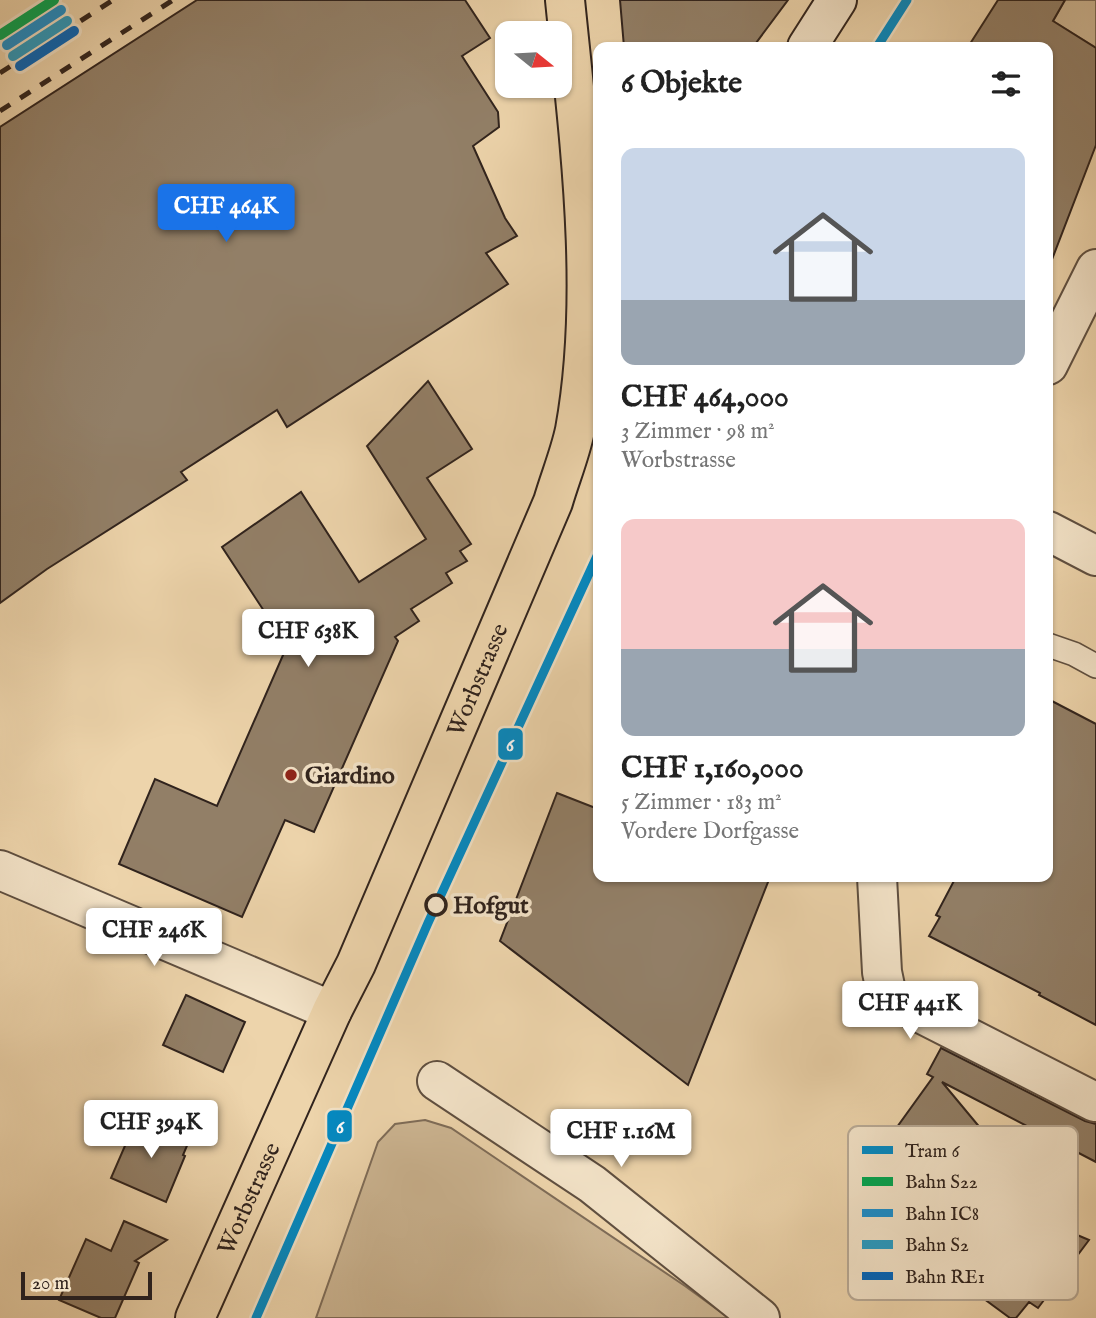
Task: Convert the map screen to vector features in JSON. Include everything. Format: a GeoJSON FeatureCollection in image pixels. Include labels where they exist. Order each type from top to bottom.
{"type":"FeatureCollection","features":[{"type":"Feature","properties":{"kind":"main road","name":"Worbstrasse"},"geometry":{"type":"LineString","coordinates":[[195,1318],[332,1011],[362,951],[553,502],[574,434],[593,273],[589,146],[565,0]]}},
{"type":"Feature","properties":{"kind":"street"},"geometry":{"type":"LineString","coordinates":[[810,42],[837,0]]}},
{"type":"Feature","properties":{"kind":"street"},"geometry":{"type":"LineString","coordinates":[[1053,355],[1096,269]]}},
{"type":"Feature","properties":{"kind":"street"},"geometry":{"type":"LineString","coordinates":[[1053,534],[1096,556]]}},
{"type":"Feature","properties":{"kind":"street"},"geometry":{"type":"LineString","coordinates":[[0,870],[332,1011]]}},
{"type":"Feature","properties":{"kind":"street"},"geometry":{"type":"LineString","coordinates":[[877,882],[882,972],[887,996],[1095,1102]]}},
{"type":"Feature","properties":{"kind":"street"},"geometry":{"type":"LineString","coordinates":[[437,1081],[592,1184],[760,1318]]}},
{"type":"Feature","properties":{"kind":"lane"},"geometry":{"type":"LineString","coordinates":[[1053,647],[1096,666]]}},
{"type":"Feature","properties":{"kind":"shaded area"},"geometry":{"type":"Polygon","coordinates":[[[1065,0],[1096,0],[1096,48],[1053,21],[1065,0]]]}},
{"type":"Feature","properties":{"kind":"shaded area"},"geometry":{"type":"Polygon","coordinates":[[[425,1120],[451,1128],[729,1318],[316,1318],[378,1142],[395,1124],[425,1120]]]}},
{"type":"Feature","properties":{"kind":"building"},"geometry":{"type":"Polygon","coordinates":[[[197,0],[465,0],[490,38],[462,56],[498,112],[499,127],[473,146],[505,218],[517,236],[486,253],[508,284],[287,427],[277,410],[181,472],[187,480],[47,569],[0,603],[0,127],[197,0]]]}},
{"type":"Feature","properties":{"kind":"building"},"geometry":{"type":"Polygon","coordinates":[[[620,0],[788,0],[757,42],[624,42],[620,0]]]}},
{"type":"Feature","properties":{"kind":"building"},"geometry":{"type":"Polygon","coordinates":[[[998,0],[1065,0],[1053,21],[1096,48],[1096,145],[1053,257],[1053,42],[971,42],[998,0]]]}},
{"type":"Feature","properties":{"kind":"building"},"geometry":{"type":"Polygon","coordinates":[[[428,381],[472,449],[427,478],[471,544],[460,551],[467,561],[446,573],[452,583],[411,609],[419,621],[395,637],[398,641],[314,832],[285,820],[242,917],[119,864],[155,779],[217,806],[287,646],[222,547],[301,492],[359,582],[426,539],[367,446],[428,381]]]}},
{"type":"Feature","properties":{"kind":"building"},"geometry":{"type":"Polygon","coordinates":[[[1053,702],[1096,724],[1096,1025],[929,936],[940,917],[936,915],[953,882],[1053,882],[1053,702]]]}},
{"type":"Feature","properties":{"kind":"building"},"geometry":{"type":"Polygon","coordinates":[[[557,793],[593,807],[593,882],[768,882],[688,1085],[500,941],[557,793]]]}},
{"type":"Feature","properties":{"kind":"building"},"geometry":{"type":"Polygon","coordinates":[[[186,995],[245,1022],[223,1072],[163,1045],[186,995]]]}},
{"type":"Feature","properties":{"kind":"building"},"geometry":{"type":"Polygon","coordinates":[[[941,1048],[1085,1121],[1096,1124],[1096,1162],[1078,1153],[1078,1126],[1027,1126],[942,1082],[979,1126],[898,1126],[933,1077],[927,1074],[941,1048]]]}},
{"type":"Feature","properties":{"kind":"building"},"geometry":{"type":"Polygon","coordinates":[[[137,1118],[189,1141],[166,1202],[111,1178],[137,1118]]]}},
{"type":"Feature","properties":{"kind":"building"},"geometry":{"type":"Polygon","coordinates":[[[124,1221],[167,1240],[135,1261],[139,1263],[115,1318],[101,1318],[59,1300],[86,1239],[111,1251],[124,1221]]]}},
{"type":"Feature","properties":{"kind":"building"},"geometry":{"type":"Polygon","coordinates":[[[1078,1235],[1089,1240],[1078,1255],[1078,1235]]]}},
{"type":"Feature","properties":{"kind":"building"},"geometry":{"type":"Polygon","coordinates":[[[986,1300],[1044,1300],[1038,1308],[1029,1302],[1016,1318],[1010,1318],[986,1300]]]}},
{"type":"Feature","properties":{"kind":"railway"},"geometry":{"type":"LineString","coordinates":[[0,73],[113,0]]}},
{"type":"Feature","properties":{"kind":"railway"},"geometry":{"type":"LineString","coordinates":[[0,111],[173,0]]}},
{"type":"Feature","properties":{"kind":"railway"},"geometry":{"type":"LineString","coordinates":[[0,34],[12,27]]}},
{"type":"Feature","properties":{"kind":"tram line","name":"6"},"geometry":{"type":"LineString","coordinates":[[880,42],[907,0]]}},
{"type":"Feature","properties":{"kind":"tram line","name":"6"},"geometry":{"type":"LineString","coordinates":[[256,1318],[428,923],[593,565]]}},
{"type":"Feature","properties":{"kind":"rail line","name":"S22"},"geometry":{"type":"LineString","coordinates":[[0,35],[54,0]]}},
{"type":"Feature","properties":{"kind":"rail line","name":"IC8"},"geometry":{"type":"LineString","coordinates":[[7,45],[61,10]]}},
{"type":"Feature","properties":{"kind":"rail line","name":"S2"},"geometry":{"type":"LineString","coordinates":[[13,56],[67,21]]}},
{"type":"Feature","properties":{"kind":"rail line","name":"RE1"},"geometry":{"type":"LineString","coordinates":[[20,66],[74,31]]}},
{"type":"Feature","properties":{"kind":"place","name":"Giardino"},"geometry":{"type":"Point","coordinates":[291,775]}},
{"type":"Feature","properties":{"kind":"place","name":"Hofgut"},"geometry":{"type":"Point","coordinates":[436,905]}}]}
